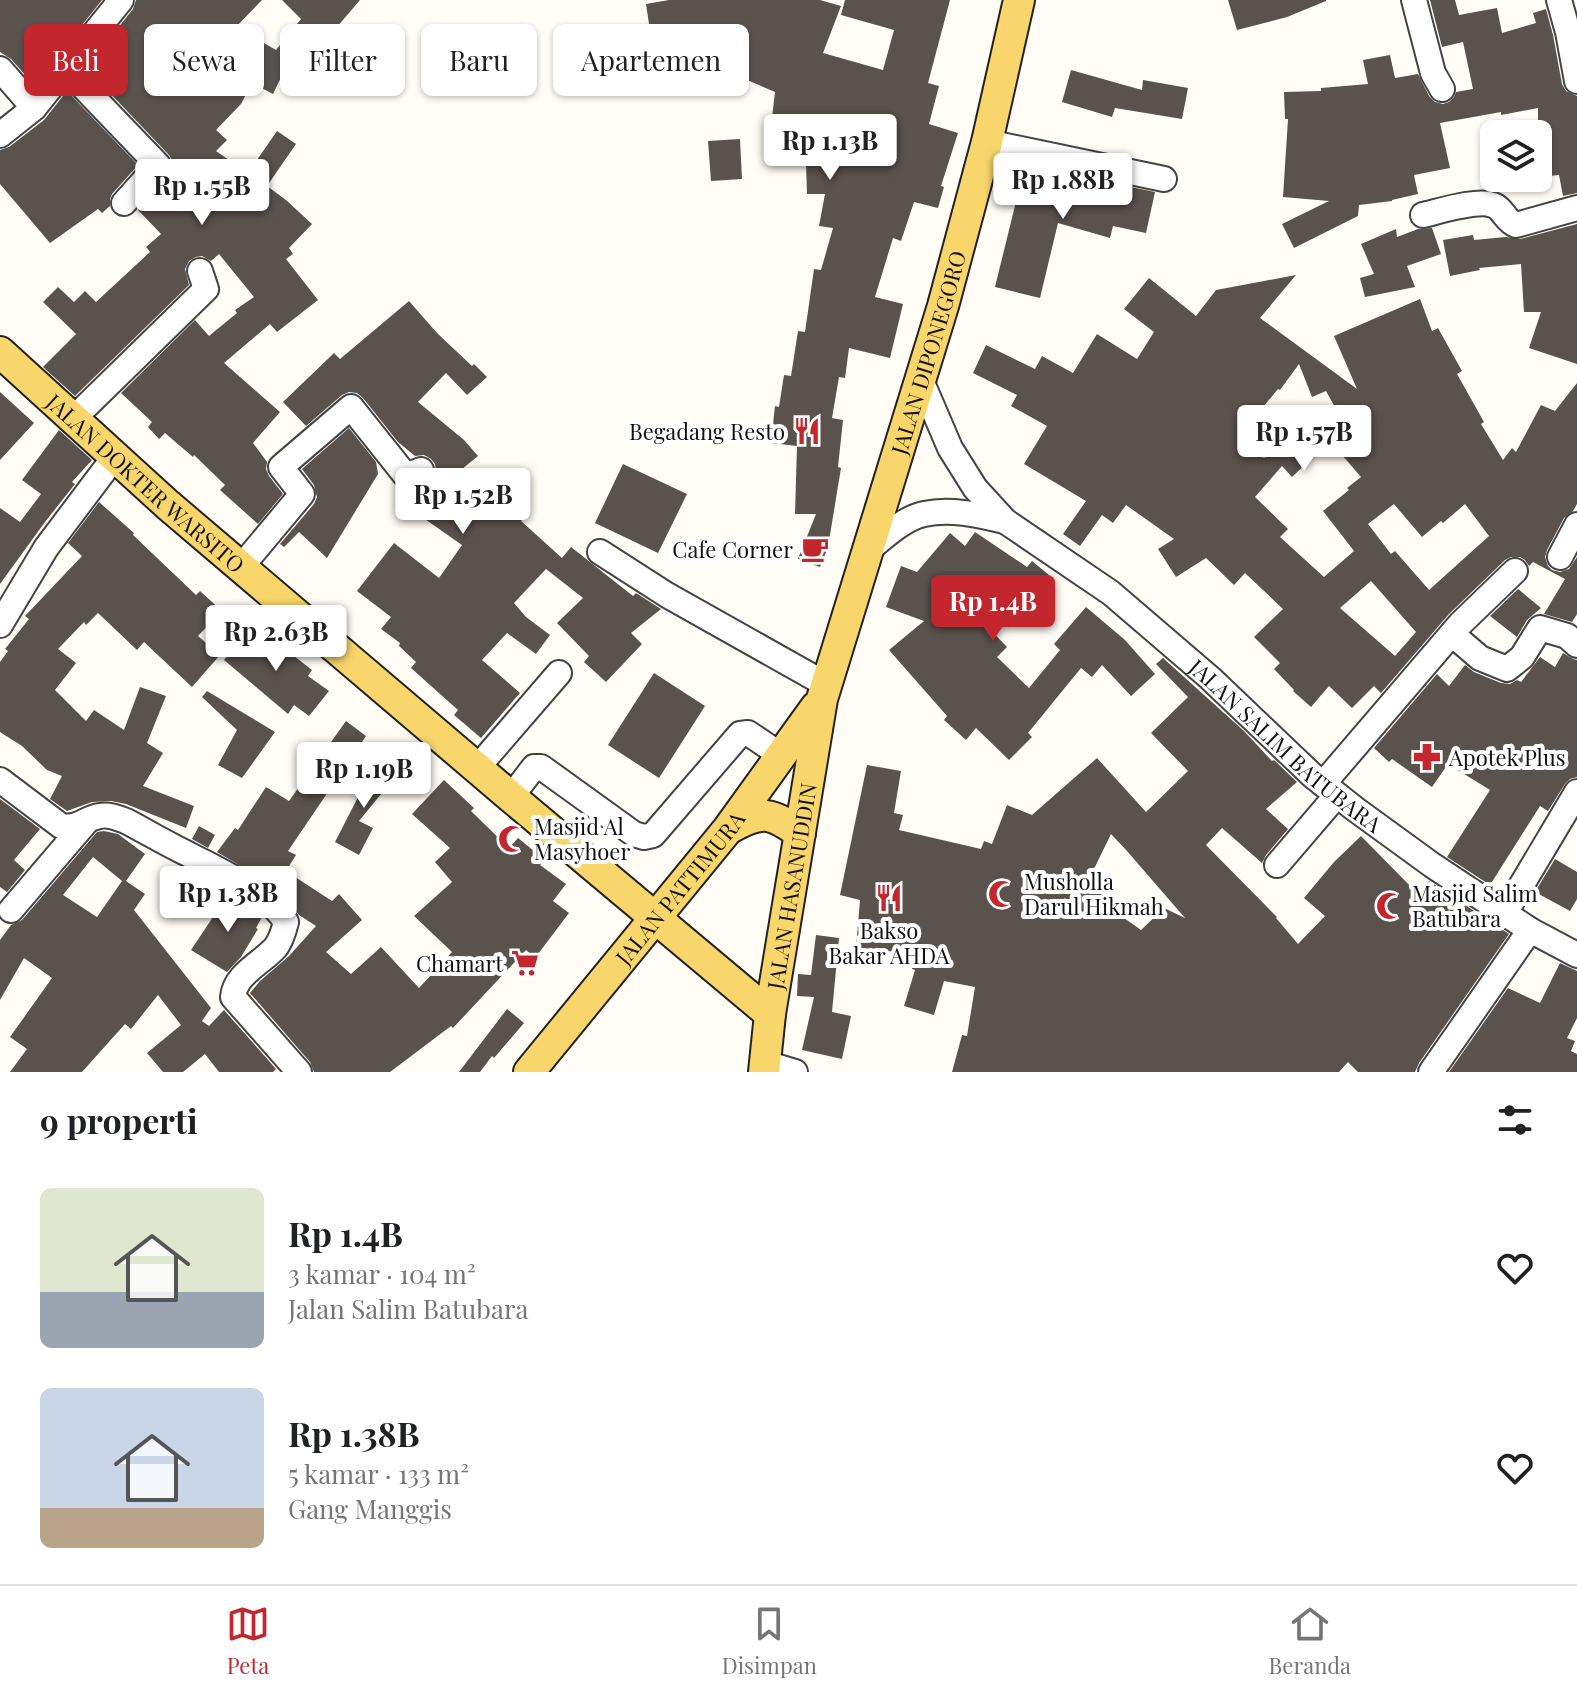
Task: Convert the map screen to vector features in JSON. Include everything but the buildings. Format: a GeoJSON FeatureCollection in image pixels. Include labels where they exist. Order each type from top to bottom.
{"type":"FeatureCollection","features":[{"type":"Feature","properties":{"kind":"main road","name":"JALAN DIPONEGORO"},"geometry":{"type":"LineString","coordinates":[[824,692],[943,306],[987,142],[1019,0]]}},
{"type":"Feature","properties":{"kind":"main road","name":"JALAN DOKTER WARSITO"},"geometry":{"type":"LineString","coordinates":[[0,352],[168,505],[770,1014]]}},
{"type":"Feature","properties":{"kind":"main road","name":"JALAN PATTIMURA"},"geometry":{"type":"LineString","coordinates":[[529,1072],[728,829],[824,692]]}},
{"type":"Feature","properties":{"kind":"main road","name":"JALAN HASANUDDIN"},"geometry":{"type":"LineString","coordinates":[[764,1067],[770,1014],[824,692]]}},
{"type":"Feature","properties":{"kind":"main road"},"geometry":{"type":"LineString","coordinates":[[728,829],[762,814],[777,818],[800,833]]}},
{"type":"Feature","properties":{"kind":"street"},"geometry":{"type":"LineString","coordinates":[[101,24],[121,0]]}},
{"type":"Feature","properties":{"kind":"street"},"geometry":{"type":"LineString","coordinates":[[1414,0],[1433,73],[1442,89]]}},
{"type":"Feature","properties":{"kind":"street"},"geometry":{"type":"LineString","coordinates":[[1559,0],[1577,81]]}},
{"type":"Feature","properties":{"kind":"street"},"geometry":{"type":"LineString","coordinates":[[0,69],[34,108]]}},
{"type":"Feature","properties":{"kind":"street"},"geometry":{"type":"LineString","coordinates":[[0,135],[34,108],[43,96]]}},
{"type":"Feature","properties":{"kind":"street"},"geometry":{"type":"LineString","coordinates":[[92,96],[158,165],[124,203]]}},
{"type":"Feature","properties":{"kind":"street"},"geometry":{"type":"LineString","coordinates":[[987,142],[1164,179]]}},
{"type":"Feature","properties":{"kind":"street"},"geometry":{"type":"LineString","coordinates":[[1423,215],[1488,203],[1496,206],[1508,221],[1516,225],[1577,208]]}},
{"type":"Feature","properties":{"kind":"street"},"geometry":{"type":"LineString","coordinates":[[74,418],[206,289],[200,271]]}},
{"type":"Feature","properties":{"kind":"street"},"geometry":{"type":"LineString","coordinates":[[920,378],[950,448],[975,488],[1005,521]]}},
{"type":"Feature","properties":{"kind":"street"},"geometry":{"type":"LineString","coordinates":[[241,567],[302,494],[281,467],[351,407],[406,476],[421,470]]}},
{"type":"Feature","properties":{"kind":"street"},"geometry":{"type":"LineString","coordinates":[[0,625],[46,548],[116,455]]}},
{"type":"Feature","properties":{"kind":"street"},"geometry":{"type":"LineString","coordinates":[[867,551],[893,529],[923,514],[962,512],[1005,521]]}},
{"type":"Feature","properties":{"kind":"street","name":"JALAN SALIM BATUBARA"},"geometry":{"type":"LineString","coordinates":[[1005,521],[1111,593],[1210,678],[1330,790],[1530,930],[1577,955]]}},
{"type":"Feature","properties":{"kind":"street"},"geometry":{"type":"LineString","coordinates":[[1560,557],[1577,525]]}},
{"type":"Feature","properties":{"kind":"street"},"geometry":{"type":"LineString","coordinates":[[600,552],[824,692]]}},
{"type":"Feature","properties":{"kind":"street"},"geometry":{"type":"LineString","coordinates":[[1277,865],[1330,790],[1460,624],[1515,571]]}},
{"type":"Feature","properties":{"kind":"street"},"geometry":{"type":"LineString","coordinates":[[1452,634],[1480,658],[1507,669],[1522,657],[1540,628],[1567,636],[1577,645]]}},
{"type":"Feature","properties":{"kind":"street"},"geometry":{"type":"LineString","coordinates":[[477,768],[559,673]]}},
{"type":"Feature","properties":{"kind":"street"},"geometry":{"type":"LineString","coordinates":[[511,797],[534,767],[541,767],[634,834],[644,837],[653,835],[740,734],[748,733],[782,756]]}},
{"type":"Feature","properties":{"kind":"street"},"geometry":{"type":"LineString","coordinates":[[0,780],[61,826],[70,828],[98,816],[126,821],[226,873],[279,910],[286,922],[277,946],[239,981],[233,997],[299,1072]]}},
{"type":"Feature","properties":{"kind":"street"},"geometry":{"type":"LineString","coordinates":[[1505,913],[1577,792]]}},
{"type":"Feature","properties":{"kind":"street"},"geometry":{"type":"LineString","coordinates":[[11,910],[87,821]]}},
{"type":"Feature","properties":{"kind":"street"},"geometry":{"type":"LineString","coordinates":[[1431,1072],[1530,930]]}},
{"type":"Feature","properties":{"kind":"street"},"geometry":{"type":"LineString","coordinates":[[764,1067],[795,1072]]}},
{"type":"Feature","properties":{"kind":"place","name":"Begadang Resto"},"geometry":{"type":"Point","coordinates":[807,431]}},
{"type":"Feature","properties":{"kind":"place","name":"Cafe Corner"},"geometry":{"type":"Point","coordinates":[815,549]}},
{"type":"Feature","properties":{"kind":"place","name":"Apotek Plus"},"geometry":{"type":"Point","coordinates":[1427,757]}},
{"type":"Feature","properties":{"kind":"place","name":"Masjid Al Masyhoer"},"geometry":{"type":"Point","coordinates":[512,839]}},
{"type":"Feature","properties":{"kind":"place","name":"Musholla Darul Hikmah"},"geometry":{"type":"Point","coordinates":[1002,894]}},
{"type":"Feature","properties":{"kind":"place","name":"Bakso Bakar AHDA"},"geometry":{"type":"Point","coordinates":[889,898]}},
{"type":"Feature","properties":{"kind":"place","name":"Masjid Salim Batubara"},"geometry":{"type":"Point","coordinates":[1390,906]}},
{"type":"Feature","properties":{"kind":"place","name":"Chamart"},"geometry":{"type":"Point","coordinates":[525,963]}}]}
